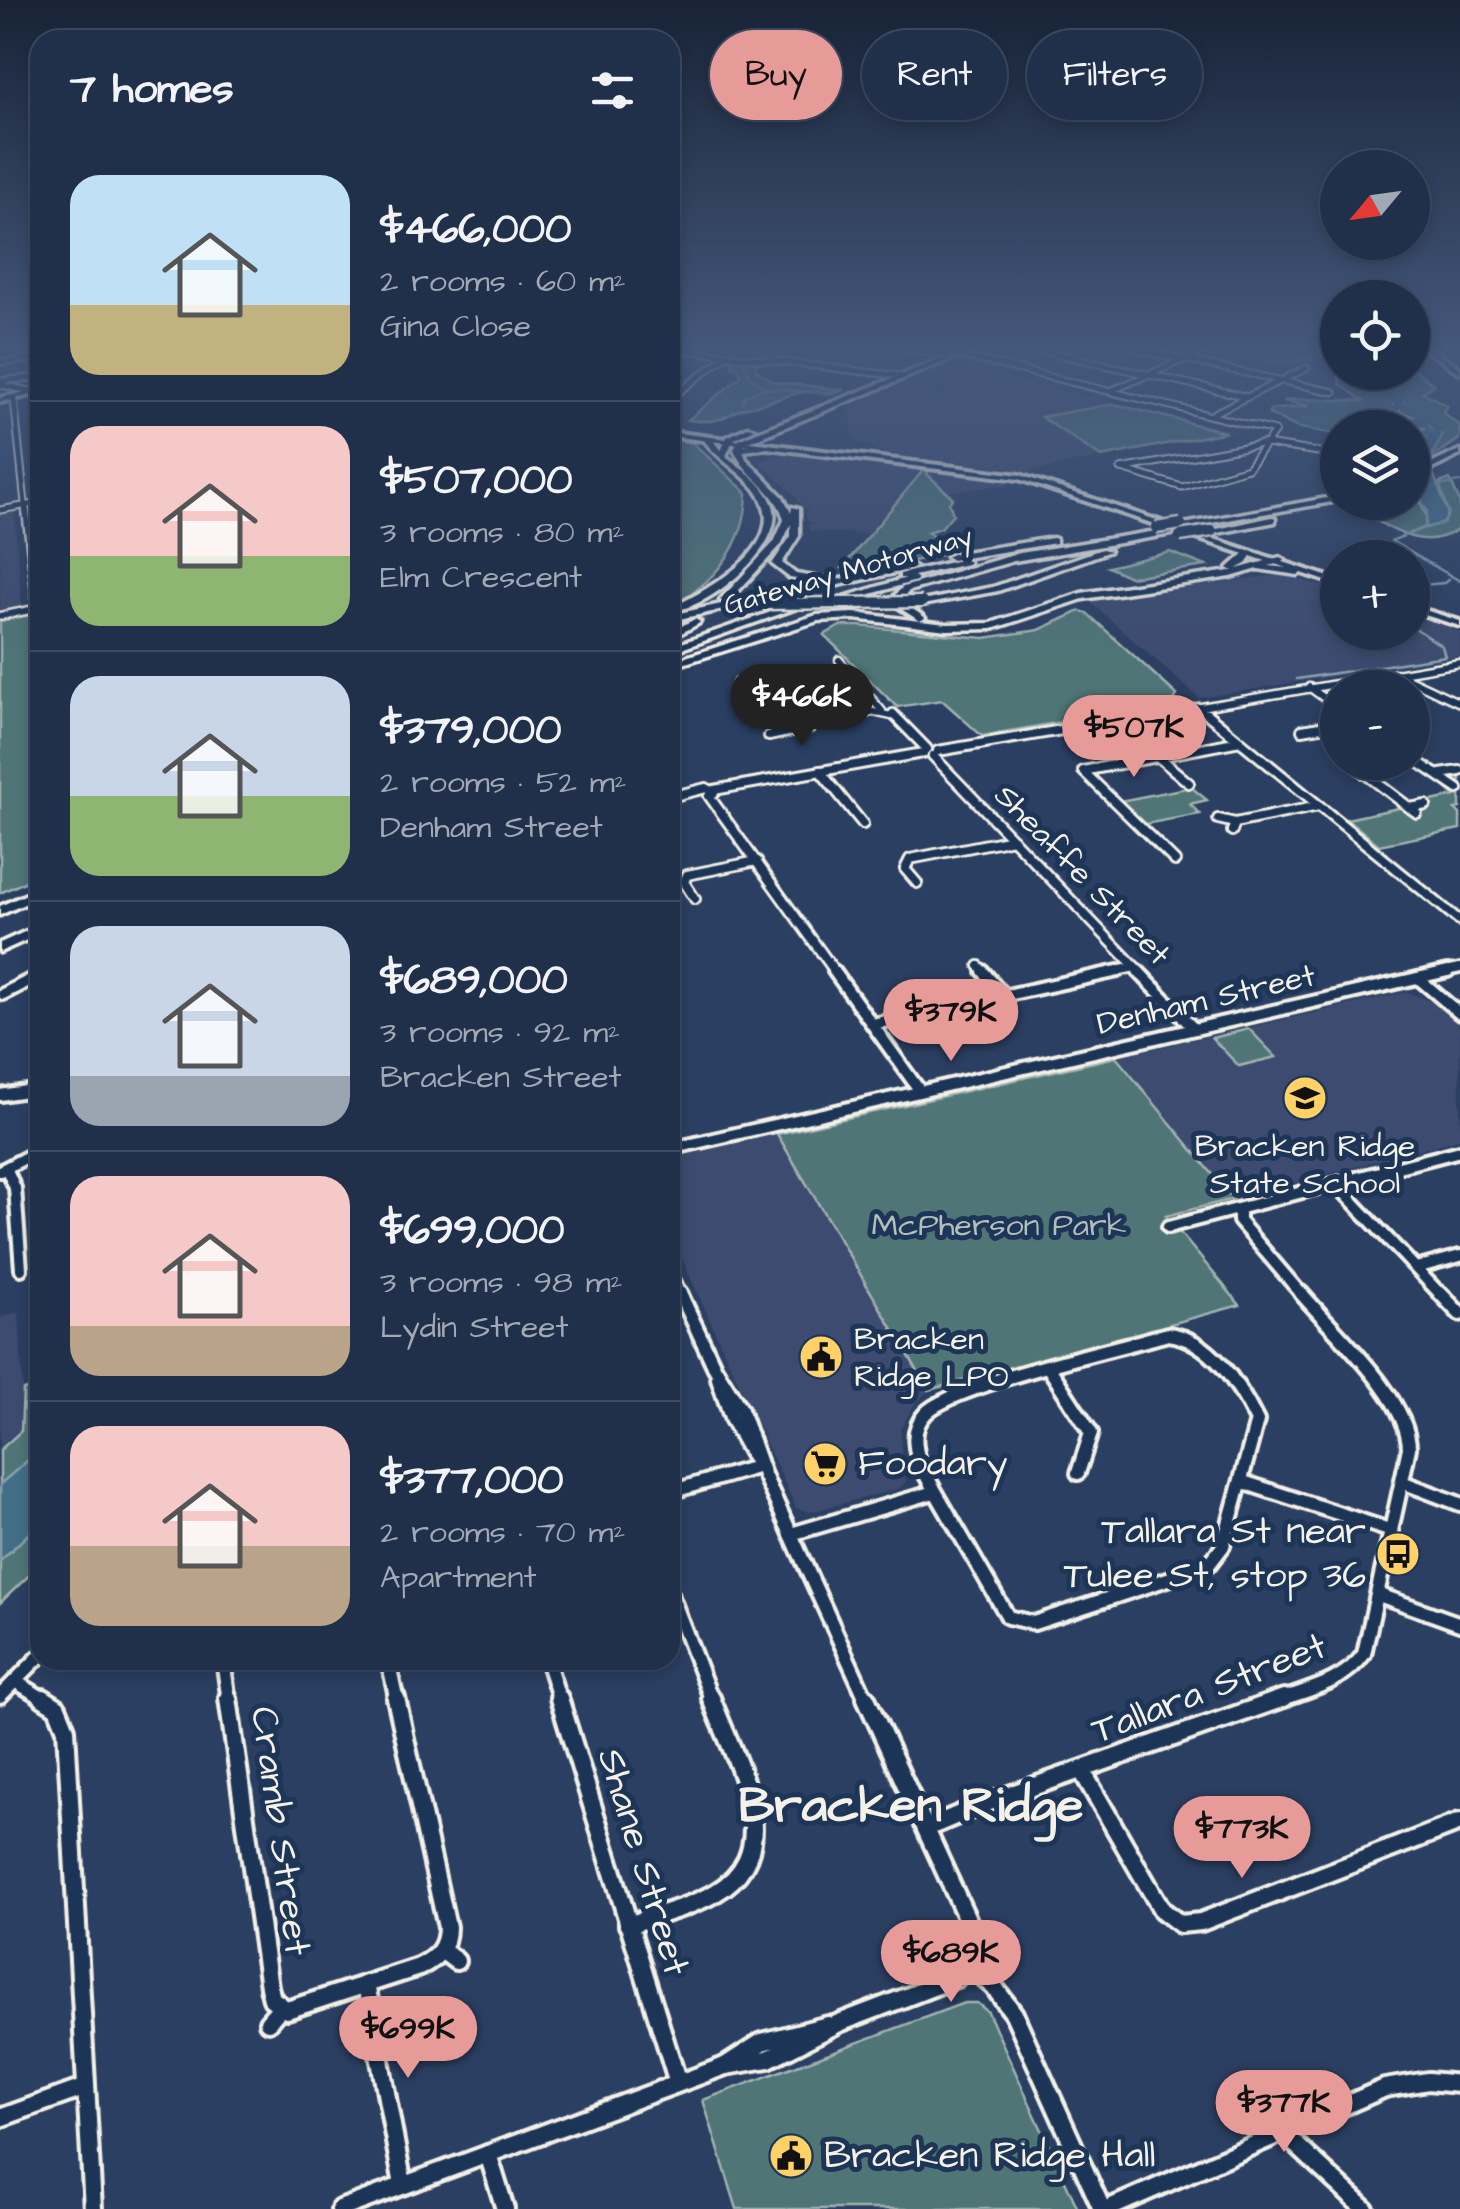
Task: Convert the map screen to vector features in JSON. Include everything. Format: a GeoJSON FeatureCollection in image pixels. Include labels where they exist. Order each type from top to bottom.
{"type":"FeatureCollection","features":[{"type":"Feature","properties":{"kind":"highway"},"geometry":{"type":"LineString","coordinates":[[680,611],[755,554],[769,532],[771,510],[765,496],[718,452]]}},
{"type":"Feature","properties":{"kind":"highway"},"geometry":{"type":"LineString","coordinates":[[742,452],[743,461],[792,504],[798,526],[793,541],[777,561],[779,567],[807,580],[857,579]]}},
{"type":"Feature","properties":{"kind":"highway"},"geometry":{"type":"LineString","coordinates":[[1430,476],[1460,452]]}},
{"type":"Feature","properties":{"kind":"highway"},"geometry":{"type":"LineString","coordinates":[[1430,472],[1460,464]]}},
{"type":"Feature","properties":{"kind":"highway"},"geometry":{"type":"LineString","coordinates":[[725,600],[784,532],[787,512],[782,498]]}},
{"type":"Feature","properties":{"kind":"highway","name":"Gateway Motorway"},"geometry":{"type":"LineString","coordinates":[[680,659],[852,596],[1020,556],[1320,502]]}},
{"type":"Feature","properties":{"kind":"highway"},"geometry":{"type":"LineString","coordinates":[[680,615],[994,549],[1166,531],[1320,508]]}},
{"type":"Feature","properties":{"kind":"highway"},"geometry":{"type":"LineString","coordinates":[[680,616],[763,604],[922,602],[995,589],[1166,531]]}},
{"type":"Feature","properties":{"kind":"highway","name":"Gateway Motorway"},"geometry":{"type":"LineString","coordinates":[[680,647],[886,580],[1001,554],[1166,531]]}},
{"type":"Feature","properties":{"kind":"highway"},"geometry":{"type":"LineString","coordinates":[[1233,568],[1244,561],[1246,554]]}},
{"type":"Feature","properties":{"kind":"highway"},"geometry":{"type":"LineString","coordinates":[[1020,556],[917,585],[902,592],[899,601],[906,611],[919,617],[971,622],[999,618],[1072,593],[1268,561]]}},
{"type":"Feature","properties":{"kind":"highway"},"geometry":{"type":"LineString","coordinates":[[680,660],[817,618],[866,616],[947,627],[992,626],[1090,594],[1268,561],[1298,572]]}},
{"type":"Feature","properties":{"kind":"highway"},"geometry":{"type":"LineString","coordinates":[[680,630],[695,622]]}},
{"type":"Feature","properties":{"kind":"highway"},"geometry":{"type":"LineString","coordinates":[[0,911],[30,897]]}},
{"type":"Feature","properties":{"kind":"highway"},"geometry":{"type":"LineString","coordinates":[[0,921],[30,907]]}},
{"type":"Feature","properties":{"kind":"highway"},"geometry":{"type":"LineString","coordinates":[[0,936],[30,922]]}},
{"type":"Feature","properties":{"kind":"highway"},"geometry":{"type":"LineString","coordinates":[[0,948],[30,933]]}},
{"type":"Feature","properties":{"kind":"main road"},"geometry":{"type":"LineString","coordinates":[[820,452],[1020,478],[1320,576]]}},
{"type":"Feature","properties":{"kind":"main road"},"geometry":{"type":"LineString","coordinates":[[826,452],[1024,475],[1268,561]]}},
{"type":"Feature","properties":{"kind":"main road"},"geometry":{"type":"LineString","coordinates":[[1298,572],[1320,577]]}},
{"type":"Feature","properties":{"kind":"main road"},"geometry":{"type":"LineString","coordinates":[[1430,612],[1460,622]]}},
{"type":"Feature","properties":{"kind":"street"},"geometry":{"type":"LineString","coordinates":[[20,452],[30,537]]}},
{"type":"Feature","properties":{"kind":"street"},"geometry":{"type":"LineString","coordinates":[[1215,452],[1119,469],[1178,488],[1247,468],[1259,452]]}},
{"type":"Feature","properties":{"kind":"street"},"geometry":{"type":"LineString","coordinates":[[0,510],[30,505]]}},
{"type":"Feature","properties":{"kind":"street"},"geometry":{"type":"LineString","coordinates":[[0,616],[30,610]]}},
{"type":"Feature","properties":{"kind":"street","name":"Sheaffe Street"},"geometry":{"type":"LineString","coordinates":[[839,660],[882,711],[892,713],[931,752],[1194,1028]]}},
{"type":"Feature","properties":{"kind":"street"},"geometry":{"type":"LineString","coordinates":[[1415,670],[1460,663]]}},
{"type":"Feature","properties":{"kind":"street"},"geometry":{"type":"LineString","coordinates":[[743,680],[769,681],[816,722]]}},
{"type":"Feature","properties":{"kind":"street"},"geometry":{"type":"LineString","coordinates":[[680,796],[1320,685]]}},
{"type":"Feature","properties":{"kind":"street"},"geometry":{"type":"LineString","coordinates":[[1309,687],[1320,695]]}},
{"type":"Feature","properties":{"kind":"street"},"geometry":{"type":"LineString","coordinates":[[1430,688],[1460,702]]}},
{"type":"Feature","properties":{"kind":"street"},"geometry":{"type":"LineString","coordinates":[[1198,707],[1460,921]]}},
{"type":"Feature","properties":{"kind":"street"},"geometry":{"type":"LineString","coordinates":[[777,737],[816,722],[882,711]]}},
{"type":"Feature","properties":{"kind":"street"},"geometry":{"type":"LineString","coordinates":[[1310,736],[1298,727],[1320,725]]}},
{"type":"Feature","properties":{"kind":"street"},"geometry":{"type":"LineString","coordinates":[[1176,861],[1083,774],[1090,768],[1240,741]]}},
{"type":"Feature","properties":{"kind":"street"},"geometry":{"type":"LineString","coordinates":[[1158,756],[1189,784]]}},
{"type":"Feature","properties":{"kind":"street"},"geometry":{"type":"LineString","coordinates":[[1430,768],[1458,789]]}},
{"type":"Feature","properties":{"kind":"street"},"geometry":{"type":"LineString","coordinates":[[820,771],[863,824]]}},
{"type":"Feature","properties":{"kind":"street"},"geometry":{"type":"LineString","coordinates":[[1440,774],[1460,771]]}},
{"type":"Feature","properties":{"kind":"street"},"geometry":{"type":"LineString","coordinates":[[1373,780],[1414,811],[1426,806]]}},
{"type":"Feature","properties":{"kind":"street"},"geometry":{"type":"LineString","coordinates":[[708,793],[920,1091]]}},
{"type":"Feature","properties":{"kind":"street"},"geometry":{"type":"LineString","coordinates":[[1218,819],[1234,827],[1319,806]]}},
{"type":"Feature","properties":{"kind":"street"},"geometry":{"type":"LineString","coordinates":[[918,884],[904,865],[910,859],[1013,839]]}},
{"type":"Feature","properties":{"kind":"street"},"geometry":{"type":"LineString","coordinates":[[695,899],[684,882],[687,875],[757,861]]}},
{"type":"Feature","properties":{"kind":"street"},"geometry":{"type":"LineString","coordinates":[[979,966],[1003,995]]}},
{"type":"Feature","properties":{"kind":"street"},"geometry":{"type":"LineString","coordinates":[[872,1024],[1135,967]]}},
{"type":"Feature","properties":{"kind":"street","name":"Denham Street"},"geometry":{"type":"LineString","coordinates":[[680,1146],[1460,968]]}},
{"type":"Feature","properties":{"kind":"street"},"geometry":{"type":"LineString","coordinates":[[1418,978],[1460,1014]]}},
{"type":"Feature","properties":{"kind":"street"},"geometry":{"type":"LineString","coordinates":[[4,994],[30,984]]}},
{"type":"Feature","properties":{"kind":"street"},"geometry":{"type":"LineString","coordinates":[[0,1094],[30,1091]]}},
{"type":"Feature","properties":{"kind":"street"},"geometry":{"type":"LineString","coordinates":[[1168,1227],[1460,1151]]}},
{"type":"Feature","properties":{"kind":"street"},"geometry":{"type":"LineString","coordinates":[[21,1269],[15,1188],[4,1171],[30,1156]]}},
{"type":"Feature","properties":{"kind":"street"},"geometry":{"type":"LineString","coordinates":[[1336,1184],[1460,1314]]}},
{"type":"Feature","properties":{"kind":"street","name":"Tallara Street"},"geometry":{"type":"LineString","coordinates":[[927,1828],[1344,1676],[1364,1654],[1410,1438],[1402,1413],[1243,1226],[1238,1218],[1240,1209]]}},
{"type":"Feature","properties":{"kind":"street"},"geometry":{"type":"LineString","coordinates":[[1416,1268],[1460,1256]]}},
{"type":"Feature","properties":{"kind":"street"},"geometry":{"type":"LineString","coordinates":[[340,2209],[725,2066],[768,2059],[839,2023],[934,1988],[971,1967],[978,1952],[976,1932],[760,1466],[732,1420],[715,1368],[680,1294]]}},
{"type":"Feature","properties":{"kind":"street"},"geometry":{"type":"LineString","coordinates":[[1168,1334],[1187,1335],[1205,1347],[1257,1421],[1223,1546],[1210,1563],[1034,1623],[1015,1621],[998,1606],[934,1492],[913,1442],[916,1427],[930,1406],[968,1390],[1049,1368],[1168,1334]]}},
{"type":"Feature","properties":{"kind":"street"},"geometry":{"type":"LineString","coordinates":[[1049,1368],[1091,1433],[1092,1441],[1078,1472]]}},
{"type":"Feature","properties":{"kind":"street"},"geometry":{"type":"LineString","coordinates":[[680,1489],[760,1466]]}},
{"type":"Feature","properties":{"kind":"street"},"geometry":{"type":"LineString","coordinates":[[1243,1482],[1392,1531]]}},
{"type":"Feature","properties":{"kind":"street"},"geometry":{"type":"LineString","coordinates":[[1402,1482],[1460,1504]]}},
{"type":"Feature","properties":{"kind":"street"},"geometry":{"type":"LineString","coordinates":[[791,1534],[934,1492]]}},
{"type":"Feature","properties":{"kind":"street"},"geometry":{"type":"LineString","coordinates":[[1379,1596],[1460,1624]]}},
{"type":"Feature","properties":{"kind":"street"},"geometry":{"type":"LineString","coordinates":[[628,1926],[722,1890],[747,1865],[755,1846],[754,1812],[680,1618]]}},
{"type":"Feature","properties":{"kind":"street"},"geometry":{"type":"LineString","coordinates":[[0,1696],[30,1666]]}},
{"type":"Feature","properties":{"kind":"street","name":"Cramb Street"},"geometry":{"type":"LineString","coordinates":[[224,1670],[274,2015],[450,1956],[390,1670]]}},
{"type":"Feature","properties":{"kind":"street","name":"Shane Street"},"geometry":{"type":"LineString","coordinates":[[550,1670],[678,2083]]}},
{"type":"Feature","properties":{"kind":"street"},"geometry":{"type":"LineString","coordinates":[[15,1681],[56,1707],[66,1728],[93,2209]]}},
{"type":"Feature","properties":{"kind":"street"},"geometry":{"type":"LineString","coordinates":[[1082,1771],[1162,1910],[1182,1932],[1460,1822]]}},
{"type":"Feature","properties":{"kind":"street"},"geometry":{"type":"LineString","coordinates":[[971,1967],[994,1987],[1014,2014],[1105,2209],[1384,2088],[1428,2082],[1460,2084]]}},
{"type":"Feature","properties":{"kind":"street"},"geometry":{"type":"LineString","coordinates":[[366,1984],[403,2186]]}},
{"type":"Feature","properties":{"kind":"street"},"geometry":{"type":"LineString","coordinates":[[0,2118],[86,2087]]}},
{"type":"Feature","properties":{"kind":"street"},"geometry":{"type":"LineString","coordinates":[[1281,2131],[1365,2209]]}},
{"type":"Feature","properties":{"kind":"street"},"geometry":{"type":"LineString","coordinates":[[488,2154],[505,2209]]}},
{"type":"Feature","properties":{"kind":"shaded area"},"geometry":{"type":"Polygon","coordinates":[[[881,452],[1133,452],[1027,472],[881,452]]]}},
{"type":"Feature","properties":{"kind":"shaded area"},"geometry":{"type":"Polygon","coordinates":[[[806,454],[925,468],[871,534],[810,531],[808,525],[814,523],[808,522],[805,512],[809,510],[759,462],[777,455],[806,454]]]}},
{"type":"Feature","properties":{"kind":"shaded area"},"geometry":{"type":"Polygon","coordinates":[[[1430,465],[1448,513],[1444,523],[1425,528],[1426,520],[1430,520],[1430,465]]]}},
{"type":"Feature","properties":{"kind":"shaded area"},"geometry":{"type":"Polygon","coordinates":[[[930,469],[1002,477],[1012,484],[946,492],[926,474],[930,469]]]}},
{"type":"Feature","properties":{"kind":"shaded area"},"geometry":{"type":"Polygon","coordinates":[[[14,511],[22,607],[0,611],[0,513],[14,511]]]}},
{"type":"Feature","properties":{"kind":"shaded area"},"geometry":{"type":"Polygon","coordinates":[[[1281,574],[1320,585],[1320,650],[1430,650],[1430,621],[1460,632],[1460,656],[1373,670],[1320,670],[1320,679],[1199,698],[1089,601],[1281,574]]]}},
{"type":"Feature","properties":{"kind":"shaded area","name":"Bracken Ridge State School"},"geometry":{"type":"Polygon","coordinates":[[[1407,992],[1433,1002],[1460,1026],[1460,1139],[1233,1199],[1116,1057],[1407,992]]]}},
{"type":"Feature","properties":{"kind":"shaded area"},"geometry":{"type":"Polygon","coordinates":[[[777,1134],[929,1390],[914,1405],[900,1430],[906,1482],[898,1489],[810,1512],[796,1508],[680,1255],[680,1157],[777,1134]]]}},
{"type":"Feature","properties":{"kind":"shaded area"},"geometry":{"type":"Polygon","coordinates":[[[19,1312],[21,1432],[0,1450],[0,1317],[19,1312]]]}},
{"type":"Feature","properties":{"kind":"shaded area"},"geometry":{"type":"Polygon","coordinates":[[[30,1458],[30,1532],[0,1561],[0,1484],[30,1458]]]}},
{"type":"Feature","properties":{"kind":"green space"},"geometry":{"type":"Polygon","coordinates":[[[680,452],[703,452],[747,493],[745,512],[725,560],[680,601],[680,452]]]}},
{"type":"Feature","properties":{"kind":"green space"},"geometry":{"type":"Polygon","coordinates":[[[1094,452],[1126,452],[1101,457],[1094,452]]]}},
{"type":"Feature","properties":{"kind":"green space"},"geometry":{"type":"Polygon","coordinates":[[[925,468],[953,498],[949,503],[953,514],[941,528],[927,532],[957,552],[864,571],[842,568],[925,468]]]}},
{"type":"Feature","properties":{"kind":"green space"},"geometry":{"type":"Polygon","coordinates":[[[1450,479],[1460,503],[1460,528],[1435,539],[1422,539],[1376,520],[1430,520],[1448,513],[1439,483],[1450,479]]]}},
{"type":"Feature","properties":{"kind":"green space"},"geometry":{"type":"Polygon","coordinates":[[[1170,552],[1206,566],[1130,577],[1108,567],[1170,552]]]}},
{"type":"Feature","properties":{"kind":"green space"},"geometry":{"type":"Polygon","coordinates":[[[1080,611],[1087,613],[1177,695],[1173,702],[982,736],[942,700],[897,707],[824,635],[840,626],[859,626],[984,638],[1039,630],[1080,611]]]}},
{"type":"Feature","properties":{"kind":"green space"},"geometry":{"type":"Polygon","coordinates":[[[30,615],[30,880],[0,893],[0,621],[30,615]]]}},
{"type":"Feature","properties":{"kind":"green space"},"geometry":{"type":"Polygon","coordinates":[[[1460,775],[1460,808],[1455,809],[1460,814],[1460,829],[1379,845],[1347,819],[1455,796],[1436,779],[1460,775]]]}},
{"type":"Feature","properties":{"kind":"green space"},"geometry":{"type":"Polygon","coordinates":[[[1191,787],[1207,800],[1190,804],[1200,814],[1145,824],[1120,801],[1191,787]]]}},
{"type":"Feature","properties":{"kind":"green space"},"geometry":{"type":"Polygon","coordinates":[[[1249,1029],[1276,1057],[1239,1066],[1212,1038],[1249,1029]]]}},
{"type":"Feature","properties":{"kind":"green space","name":"McPherson Park"},"geometry":{"type":"Polygon","coordinates":[[[1116,1057],[1233,1199],[1166,1216],[1240,1305],[929,1390],[777,1134],[1116,1057]]]}},
{"type":"Feature","properties":{"kind":"green space"},"geometry":{"type":"Polygon","coordinates":[[[30,1388],[30,1574],[0,1603],[0,1450],[21,1431],[23,1390],[30,1388]]]}},
{"type":"Feature","properties":{"kind":"green space"},"geometry":{"type":"Polygon","coordinates":[[[964,2003],[977,2003],[988,2012],[1078,2209],[737,2209],[703,2100],[964,2003]]]}},
{"type":"Feature","properties":{"kind":"waterway"},"geometry":{"type":"LineString","coordinates":[[1437,486],[1460,482]]}},
{"type":"Feature","properties":{"kind":"waterway"},"geometry":{"type":"LineString","coordinates":[[1426,527],[1391,541],[1460,581]]}},
{"type":"Feature","properties":{"kind":"waterway"},"geometry":{"type":"LineString","coordinates":[[1430,584],[1449,579]]}},
{"type":"Feature","properties":{"kind":"waterway"},"geometry":{"type":"LineString","coordinates":[[1297,679],[1445,656],[1442,646],[1430,638]]}},
{"type":"Feature","properties":{"kind":"tunnel"},"geometry":{"type":"LineString","coordinates":[[695,622],[725,600]]}},
{"type":"Feature","properties":{"kind":"place","name":"Bracken Ridge State School"},"geometry":{"type":"Point","coordinates":[1305,1098]}},
{"type":"Feature","properties":{"kind":"place","name":"Bracken Ridge LPO"},"geometry":{"type":"Point","coordinates":[821,1357]}},
{"type":"Feature","properties":{"kind":"place","name":"Foodary"},"geometry":{"type":"Point","coordinates":[825,1464]}},
{"type":"Feature","properties":{"kind":"place","name":"Tallara St near Tulee St, stop 36"},"geometry":{"type":"Point","coordinates":[1398,1554]}},
{"type":"Feature","properties":{"kind":"place","name":"Bracken Ridge Hall"},"geometry":{"type":"Point","coordinates":[791,2156]}},
{"type":"Feature","properties":{"kind":"district","name":"Bracken Ridge"},"geometry":{"type":"Point","coordinates":[911,1806]}}]}
